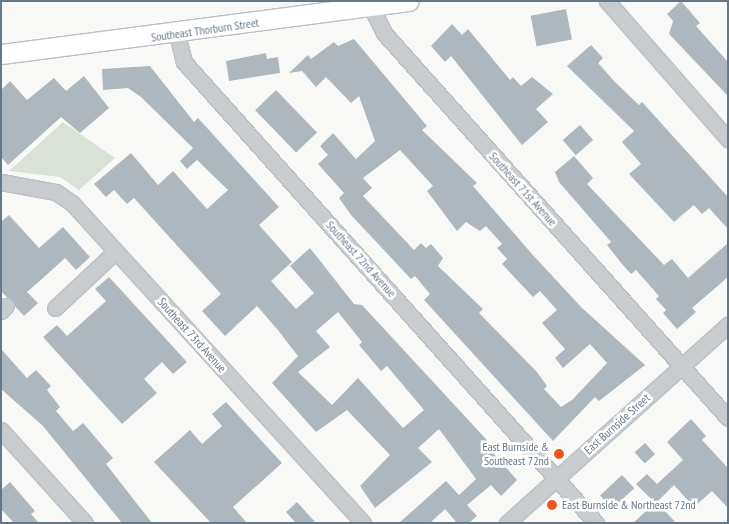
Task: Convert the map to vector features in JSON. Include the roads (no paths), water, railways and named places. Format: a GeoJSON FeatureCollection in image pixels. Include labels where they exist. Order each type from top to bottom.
{"type":"FeatureCollection","features":[{"type":"Feature","properties":{"kind":"main road","name":"Southeast Thorburn Street"},"geometry":{"type":"LineString","coordinates":[[1,54],[176,34],[409,1]]}},
{"type":"Feature","properties":{"kind":"street"},"geometry":{"type":"LineString","coordinates":[[607,1],[728,139]]}},
{"type":"Feature","properties":{"kind":"street","name":"Southeast 71st Avenue"},"geometry":{"type":"LineString","coordinates":[[371,7],[384,33],[728,418]]}},
{"type":"Feature","properties":{"kind":"street","name":"Southeast 72nd Avenue"},"geometry":{"type":"LineString","coordinates":[[176,34],[184,62],[596,523]]}},
{"type":"Feature","properties":{"kind":"street","name":"Southeast 73rd Avenue"},"geometry":{"type":"LineString","coordinates":[[1,182],[64,196],[363,523]]}},
{"type":"Feature","properties":{"kind":"street"},"geometry":{"type":"LineString","coordinates":[[55,308],[116,251]]}},
{"type":"Feature","properties":{"kind":"street","name":"East Burnside Street"},"geometry":{"type":"LineString","coordinates":[[507,523],[728,325]]}},
{"type":"Feature","properties":{"kind":"street"},"geometry":{"type":"LineString","coordinates":[[1,430],[85,523]]}},
{"type":"Feature","properties":{"kind":"place","name":"East Burnside & Southeast 72nd"},"geometry":{"type":"Point","coordinates":[559,454]}},
{"type":"Feature","properties":{"kind":"place","name":"East Burnside & Northeast 72nd"},"geometry":{"type":"Point","coordinates":[552,505]}}]}
